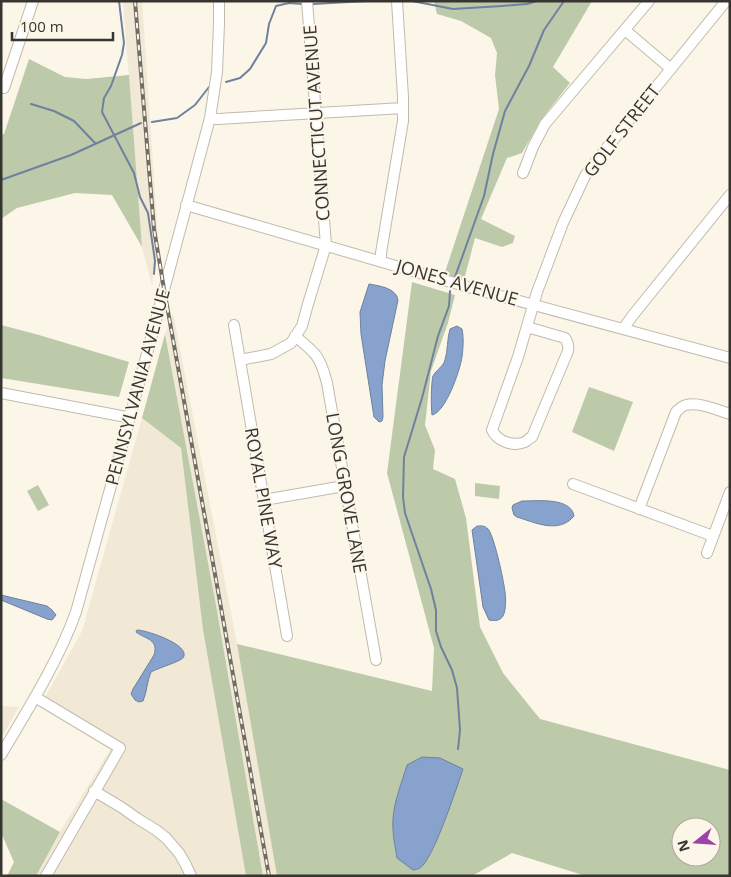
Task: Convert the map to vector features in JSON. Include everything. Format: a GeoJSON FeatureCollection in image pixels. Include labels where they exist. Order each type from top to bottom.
{"type":"FeatureCollection","features":[{"type":"Feature","properties":{"kind":"street"},"geometry":{"type":"LineString","coordinates":[[3,88],[33,1]]}},
{"type":"Feature","properties":{"kind":"street","name":"PENNSYLVANIA AVENUE"},"geometry":{"type":"LineString","coordinates":[[1,755],[35,698],[67,636],[76,612],[210,118],[218,72],[219,1]]}},
{"type":"Feature","properties":{"kind":"street","name":"CONNECTICUT AVENUE"},"geometry":{"type":"LineString","coordinates":[[307,1],[326,245]]}},
{"type":"Feature","properties":{"kind":"street"},"geometry":{"type":"LineString","coordinates":[[381,262],[399,148],[403,108],[397,1]]}},
{"type":"Feature","properties":{"kind":"street"},"geometry":{"type":"LineString","coordinates":[[523,173],[533,147],[545,124],[649,1]]}},
{"type":"Feature","properties":{"kind":"street","name":"GOLF STREET"},"geometry":{"type":"LineString","coordinates":[[527,327],[565,338],[569,347],[532,437],[526,442],[505,442],[497,438],[492,430],[518,357],[537,292],[585,176],[726,1]]}},
{"type":"Feature","properties":{"kind":"street"},"geometry":{"type":"LineString","coordinates":[[625,30],[671,69]]}},
{"type":"Feature","properties":{"kind":"street"},"geometry":{"type":"LineString","coordinates":[[210,118],[403,108]]}},
{"type":"Feature","properties":{"kind":"street"},"geometry":{"type":"LineString","coordinates":[[623,329],[730,195]]}},
{"type":"Feature","properties":{"kind":"street","name":"JONES AVENUE"},"geometry":{"type":"LineString","coordinates":[[186,204],[381,262],[730,358]]}},
{"type":"Feature","properties":{"kind":"street"},"geometry":{"type":"LineString","coordinates":[[240,360],[271,354],[291,343],[302,326],[326,245]]}},
{"type":"Feature","properties":{"kind":"street","name":"ROYAL PINE WAY"},"geometry":{"type":"LineString","coordinates":[[234,325],[287,636]]}},
{"type":"Feature","properties":{"kind":"street","name":"LONG GROVE LANE"},"geometry":{"type":"LineString","coordinates":[[295,336],[313,350],[322,364],[376,660]]}},
{"type":"Feature","properties":{"kind":"street"},"geometry":{"type":"LineString","coordinates":[[1,393],[130,417]]}},
{"type":"Feature","properties":{"kind":"street"},"geometry":{"type":"LineString","coordinates":[[639,508],[676,412],[687,405],[700,406],[730,414]]}},
{"type":"Feature","properties":{"kind":"street"},"geometry":{"type":"LineString","coordinates":[[573,484],[713,536]]}},
{"type":"Feature","properties":{"kind":"street"},"geometry":{"type":"LineString","coordinates":[[264,500],[344,486]]}},
{"type":"Feature","properties":{"kind":"street"},"geometry":{"type":"LineString","coordinates":[[707,553],[730,492]]}},
{"type":"Feature","properties":{"kind":"street"},"geometry":{"type":"LineString","coordinates":[[35,698],[120,748],[46,876]]}},
{"type":"Feature","properties":{"kind":"street"},"geometry":{"type":"LineString","coordinates":[[94,791],[166,838],[180,853],[191,876]]}},
{"type":"Feature","properties":{"kind":"shaded area"},"geometry":{"type":"Polygon","coordinates":[[[123,1],[142,1],[158,239],[152,286],[142,247],[123,1]]]}},
{"type":"Feature","properties":{"kind":"shaded area"},"geometry":{"type":"Polygon","coordinates":[[[173,313],[237,644],[277,876],[263,876],[216,605],[165,334],[173,313]]]}},
{"type":"Feature","properties":{"kind":"shaded area"},"geometry":{"type":"Polygon","coordinates":[[[142,418],[181,448],[203,630],[246,876],[36,876],[60,832],[111,748],[40,706],[82,631],[142,418]]]}},
{"type":"Feature","properties":{"kind":"shaded area"},"geometry":{"type":"Polygon","coordinates":[[[1,706],[19,707],[1,739],[1,706]]]}},
{"type":"Feature","properties":{"kind":"green space"},"geometry":{"type":"Polygon","coordinates":[[[434,1],[592,1],[553,67],[570,83],[541,120],[522,153],[507,158],[481,219],[515,236],[513,243],[502,247],[475,238],[464,280],[443,278],[499,109],[495,75],[497,53],[491,38],[461,21],[437,14],[434,1]]]}},
{"type":"Feature","properties":{"kind":"green space"},"geometry":{"type":"Polygon","coordinates":[[[29,59],[65,77],[86,79],[129,75],[142,247],[112,195],[75,193],[17,208],[1,219],[1,135],[4,134],[29,59]]]}},
{"type":"Feature","properties":{"kind":"green space"},"geometry":{"type":"Polygon","coordinates":[[[412,282],[455,295],[448,323],[431,371],[425,425],[435,450],[433,469],[455,479],[466,518],[480,627],[503,673],[540,719],[730,770],[730,876],[586,876],[512,853],[472,876],[277,876],[237,644],[432,691],[434,648],[387,473],[412,282]],[[398,793],[393,817],[393,837],[429,856],[440,831],[398,793]]]}},
{"type":"Feature","properties":{"kind":"green space"},"geometry":{"type":"Polygon","coordinates":[[[1,325],[129,362],[119,397],[1,378],[1,325]]]}},
{"type":"Feature","properties":{"kind":"green space"},"geometry":{"type":"Polygon","coordinates":[[[165,334],[216,605],[263,876],[246,876],[203,630],[181,448],[142,418],[165,334]]]}},
{"type":"Feature","properties":{"kind":"green space"},"geometry":{"type":"Polygon","coordinates":[[[589,387],[633,402],[614,451],[572,432],[589,387]]]}},
{"type":"Feature","properties":{"kind":"green space"},"geometry":{"type":"Polygon","coordinates":[[[475,483],[500,486],[499,499],[475,496],[475,483]]]}},
{"type":"Feature","properties":{"kind":"green space"},"geometry":{"type":"Polygon","coordinates":[[[38,485],[49,505],[38,511],[27,491],[38,485]]]}},
{"type":"Feature","properties":{"kind":"green space"},"geometry":{"type":"Polygon","coordinates":[[[1,799],[60,832],[36,876],[7,876],[14,862],[1,835],[1,799]]]}},
{"type":"Feature","properties":{"kind":"water"},"geometry":{"type":"Polygon","coordinates":[[[369,284],[391,290],[398,300],[385,361],[382,385],[383,417],[382,421],[379,422],[374,417],[361,334],[360,312],[369,284]]]}},
{"type":"Feature","properties":{"kind":"water"},"geometry":{"type":"Polygon","coordinates":[[[457,326],[462,329],[463,336],[461,363],[447,399],[442,407],[432,415],[433,376],[445,360],[450,329],[457,326]]]}},
{"type":"Feature","properties":{"kind":"water"},"geometry":{"type":"Polygon","coordinates":[[[522,501],[552,501],[560,503],[572,510],[574,516],[561,525],[554,526],[532,522],[514,515],[513,505],[522,501]]]}},
{"type":"Feature","properties":{"kind":"water"},"geometry":{"type":"Polygon","coordinates":[[[477,526],[488,529],[501,569],[506,604],[503,616],[497,620],[489,620],[483,607],[472,530],[477,526]]]}},
{"type":"Feature","properties":{"kind":"water"},"geometry":{"type":"Polygon","coordinates":[[[1,595],[47,606],[56,615],[52,620],[47,619],[1,600],[1,595]]]}},
{"type":"Feature","properties":{"kind":"water"},"geometry":{"type":"Polygon","coordinates":[[[137,630],[167,639],[175,643],[184,653],[183,658],[151,672],[143,701],[139,702],[131,694],[154,655],[155,646],[150,640],[136,632],[137,630]]]}},
{"type":"Feature","properties":{"kind":"water"},"geometry":{"type":"Polygon","coordinates":[[[422,757],[440,758],[463,769],[431,852],[420,868],[413,870],[397,858],[393,834],[393,819],[407,765],[422,757]]]}},
{"type":"Feature","properties":{"kind":"waterway"},"geometry":{"type":"LineString","coordinates":[[119,1],[124,43],[122,55],[111,86],[104,98],[102,112],[134,173],[140,197],[148,213],[155,261],[154,274]]}},
{"type":"Feature","properties":{"kind":"waterway"},"geometry":{"type":"LineString","coordinates":[[313,4],[366,1]]}},
{"type":"Feature","properties":{"kind":"waterway"},"geometry":{"type":"LineString","coordinates":[[412,1],[453,9],[527,4],[537,1]]}},
{"type":"Feature","properties":{"kind":"waterway"},"geometry":{"type":"LineString","coordinates":[[455,277],[484,196],[505,111],[529,66],[544,30],[564,1]]}},
{"type":"Feature","properties":{"kind":"waterway"},"geometry":{"type":"LineString","coordinates":[[226,82],[240,78],[250,69],[266,43],[269,24],[276,6],[289,3],[303,4]]}},
{"type":"Feature","properties":{"kind":"waterway"},"geometry":{"type":"LineString","coordinates":[[152,122],[177,118],[195,105],[209,87]]}},
{"type":"Feature","properties":{"kind":"waterway"},"geometry":{"type":"LineString","coordinates":[[31,104],[54,111],[74,121],[95,143]]}},
{"type":"Feature","properties":{"kind":"waterway"},"geometry":{"type":"LineString","coordinates":[[1,180],[71,155],[141,123]]}},
{"type":"Feature","properties":{"kind":"waterway"},"geometry":{"type":"LineString","coordinates":[[450,291],[449,306],[438,336],[404,457],[403,497],[405,513],[431,589],[436,610],[436,631],[452,670],[457,688],[460,730],[458,749]]}},
{"type":"Feature","properties":{"kind":"railway"},"geometry":{"type":"LineString","coordinates":[[135,1],[154,229],[269,876]]}}]}
